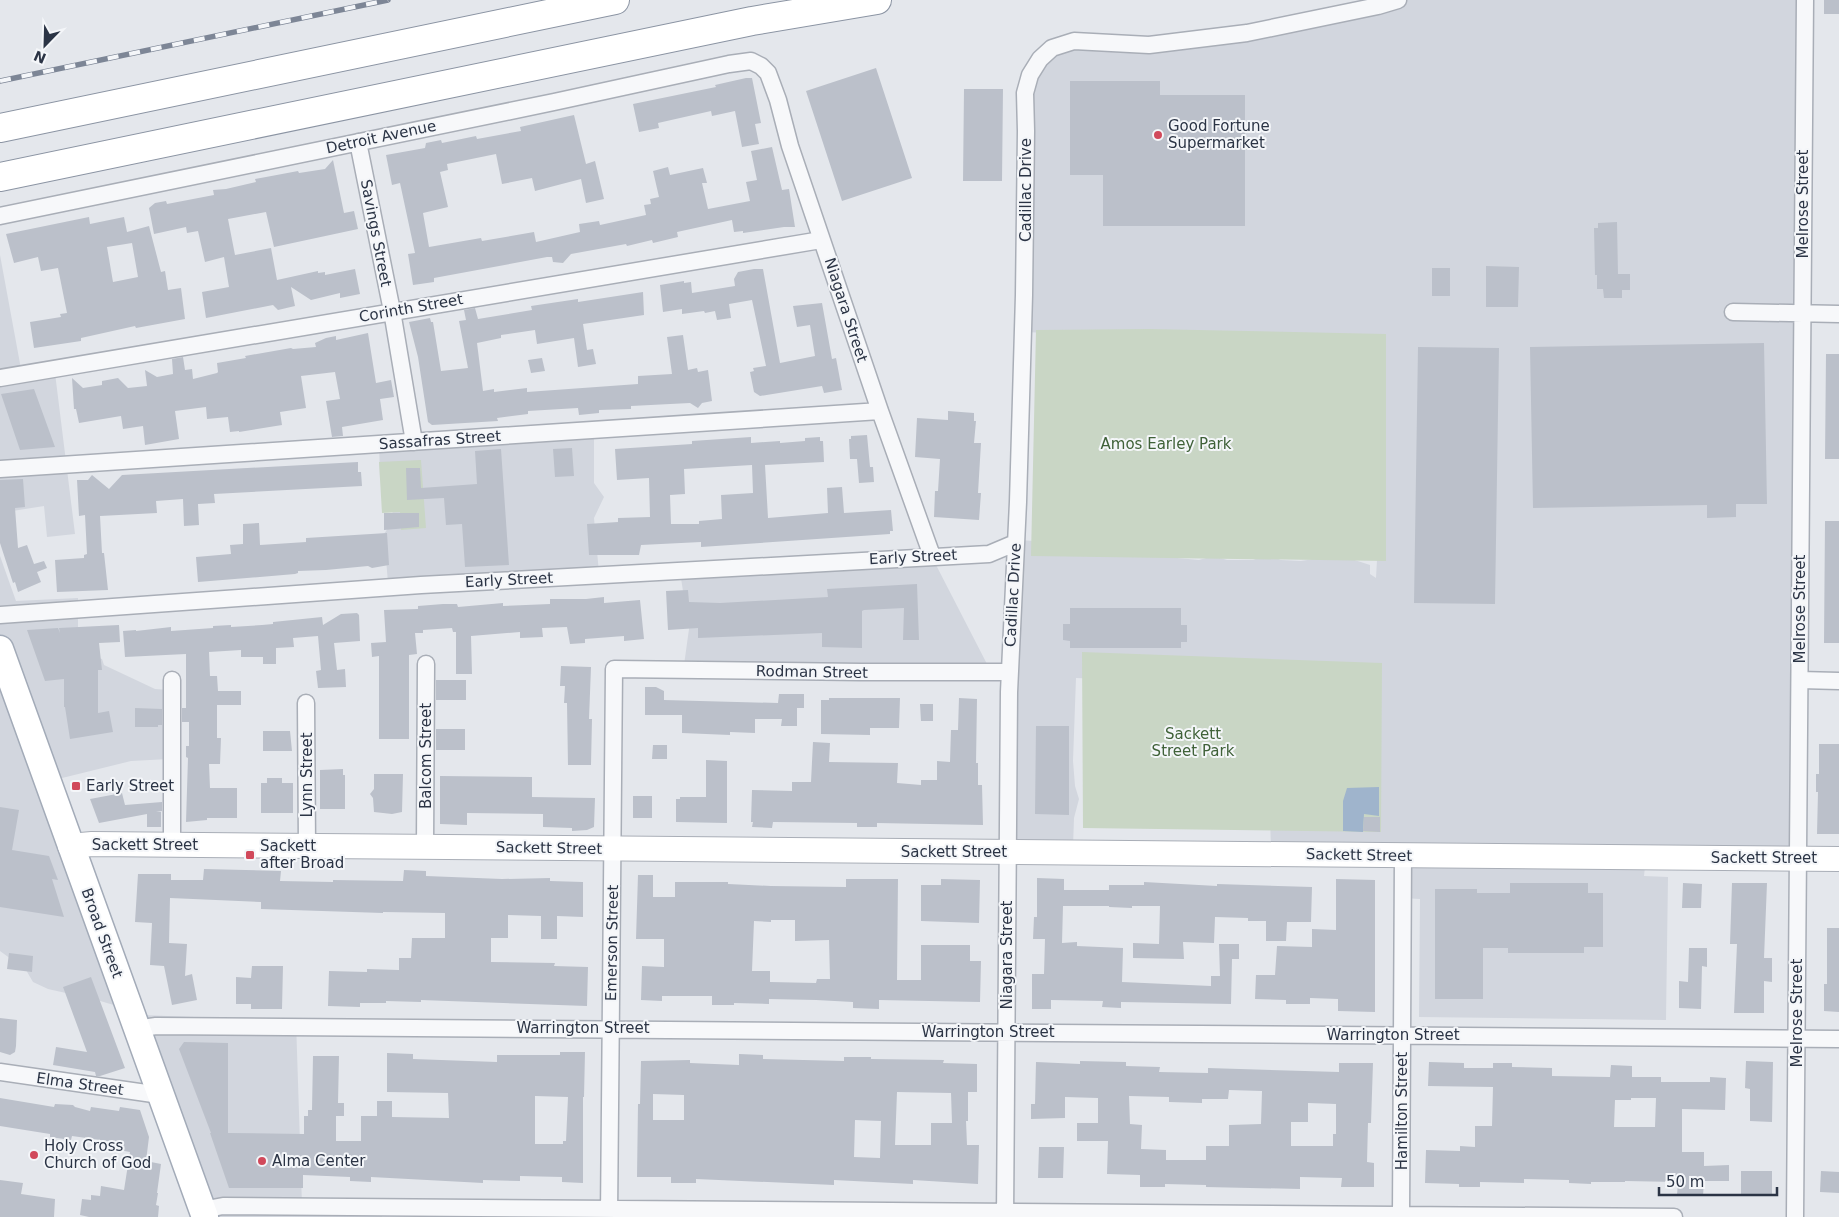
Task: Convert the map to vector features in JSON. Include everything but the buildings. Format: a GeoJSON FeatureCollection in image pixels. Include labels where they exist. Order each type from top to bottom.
{"type":"FeatureCollection","features":[{"type":"Feature","properties":{"kind":"highway"},"geometry":{"type":"LineString","coordinates":[[0,128],[615,0]]}},
{"type":"Feature","properties":{"kind":"highway"},"geometry":{"type":"LineString","coordinates":[[0,176],[705,30],[808,10],[877,0]]}},
{"type":"Feature","properties":{"kind":"main road","name":"Broad Street"},"geometry":{"type":"LineString","coordinates":[[0,649],[204,1213]]}},
{"type":"Feature","properties":{"kind":"street","name":"Cadillac Drive"},"geometry":{"type":"LineString","coordinates":[[1009,692],[1018,502],[1024,296],[1026,131],[1024,93],[1030,75],[1040,59],[1052,48],[1074,41],[1148,45],[1247,33],[1378,6],[1398,0]]}},
{"type":"Feature","properties":{"kind":"street","name":"Melrose Street"},"geometry":{"type":"LineString","coordinates":[[1796,1217],[1805,0]]}},
{"type":"Feature","properties":{"kind":"street","name":"Detroit Avenue"},"geometry":{"type":"LineString","coordinates":[[0,216],[729,64],[751,61],[761,66]]}},
{"type":"Feature","properties":{"kind":"street","name":"Niagara Street"},"geometry":{"type":"LineString","coordinates":[[761,66],[768,73],[778,100],[790,146],[880,411],[932,556]]}},
{"type":"Feature","properties":{"kind":"street","name":"Savings Street"},"geometry":{"type":"LineString","coordinates":[[358,142],[392,311],[414,442]]}},
{"type":"Feature","properties":{"kind":"street","name":"Corinth Street"},"geometry":{"type":"LineString","coordinates":[[0,378],[822,240]]}},
{"type":"Feature","properties":{"kind":"street"},"geometry":{"type":"LineString","coordinates":[[1733,312],[1839,314]]}},
{"type":"Feature","properties":{"kind":"street","name":"Sassafras Street"},"geometry":{"type":"LineString","coordinates":[[0,469],[880,411]]}},
{"type":"Feature","properties":{"kind":"street","name":"Early Street"},"geometry":{"type":"LineString","coordinates":[[0,615],[405,586],[989,554],[1015,543]]}},
{"type":"Feature","properties":{"kind":"street","name":"Balcom Street"},"geometry":{"type":"LineString","coordinates":[[425,847],[426,664]]}},
{"type":"Feature","properties":{"kind":"street","name":"Rodman Street"},"geometry":{"type":"LineString","coordinates":[[614,669],[1010,672]]}},
{"type":"Feature","properties":{"kind":"street","name":"Emerson Street"},"geometry":{"type":"LineString","coordinates":[[609,1213],[614,669]]}},
{"type":"Feature","properties":{"kind":"street"},"geometry":{"type":"LineString","coordinates":[[172,680],[172,845]]}},
{"type":"Feature","properties":{"kind":"street"},"geometry":{"type":"LineString","coordinates":[[1800,680],[1839,680]]}},
{"type":"Feature","properties":{"kind":"street","name":"Niagara Street"},"geometry":{"type":"LineString","coordinates":[[1005,1214],[1009,692]]}},
{"type":"Feature","properties":{"kind":"street","name":"Lynn Street"},"geometry":{"type":"LineString","coordinates":[[306,703],[307,846]]}},
{"type":"Feature","properties":{"kind":"street","name":"Sackett Street"},"geometry":{"type":"LineString","coordinates":[[70,846],[92,844],[1839,859]]}},
{"type":"Feature","properties":{"kind":"street","name":"Hamilton Street"},"geometry":{"type":"LineString","coordinates":[[1401,1216],[1403,856]]}},
{"type":"Feature","properties":{"kind":"street","name":"Warrington Street"},"geometry":{"type":"LineString","coordinates":[[136,1028],[156,1026],[611,1028],[1839,1039]]}},
{"type":"Feature","properties":{"kind":"street","name":"Elma Street"},"geometry":{"type":"LineString","coordinates":[[0,1072],[160,1095]]}},
{"type":"Feature","properties":{"kind":"street"},"geometry":{"type":"LineString","coordinates":[[204,1213],[223,1206],[609,1213],[1674,1217]]}},
{"type":"Feature","properties":{"kind":"shaded area"},"geometry":{"type":"Polygon","coordinates":[[[1400,0],[1804,0],[1794,855],[1646,857],[1644,876],[1668,877],[1666,1020],[1419,1017],[1420,899],[1401,898],[1398,857],[1271,849],[1266,685],[1076,678],[1073,761],[1075,786],[1079,799],[1074,818],[1073,847],[1009,848],[1015,540],[1117,545],[1177,558],[1199,560],[1213,556],[1227,560],[1253,560],[1267,555],[1281,560],[1301,561],[1339,555],[1370,565],[1370,574],[1376,578],[1381,489],[1258,340],[1023,332],[1023,97],[1055,48],[1145,47],[1400,0]]]}},
{"type":"Feature","properties":{"kind":"shaded area"},"geometry":{"type":"Polygon","coordinates":[[[0,255],[21,369],[54,365],[75,534],[47,537],[44,506],[0,513],[0,255]]]}},
{"type":"Feature","properties":{"kind":"shaded area"},"geometry":{"type":"Polygon","coordinates":[[[594,430],[594,483],[604,497],[594,518],[599,573],[388,583],[384,534],[392,522],[393,504],[380,479],[379,441],[594,430]]]}},
{"type":"Feature","properties":{"kind":"shaded area"},"geometry":{"type":"Polygon","coordinates":[[[0,556],[16,601],[78,598],[78,642],[85,653],[102,659],[104,665],[155,689],[169,690],[169,759],[131,761],[54,780],[137,1012],[97,1000],[48,989],[33,982],[26,970],[0,951],[0,556]]]}},
{"type":"Feature","properties":{"kind":"shaded area"},"geometry":{"type":"Polygon","coordinates":[[[935,563],[987,664],[684,665],[689,629],[680,572],[935,563]]]}},
{"type":"Feature","properties":{"kind":"shaded area"},"geometry":{"type":"Polygon","coordinates":[[[142,1015],[296,1021],[302,1205],[382,1212],[382,1217],[214,1217],[142,1015]]]}},
{"type":"Feature","properties":{"kind":"green space","name":"Amos Earley Park"},"geometry":{"type":"Polygon","coordinates":[[[1149,329],[1386,334],[1386,561],[1031,556],[1036,330],[1149,329]]]}},
{"type":"Feature","properties":{"kind":"green space"},"geometry":{"type":"Polygon","coordinates":[[[421,460],[426,528],[401,530],[400,512],[382,513],[379,462],[421,460]]]}},
{"type":"Feature","properties":{"kind":"green space","name":"Sackett Street Park"},"geometry":{"type":"Polygon","coordinates":[[[1082,652],[1382,663],[1381,832],[1083,828],[1082,652]]]}},
{"type":"Feature","properties":{"kind":"water"},"geometry":{"type":"Polygon","coordinates":[[[1379,787],[1379,816],[1364,814],[1363,832],[1343,831],[1343,801],[1347,788],[1379,787]]]}},
{"type":"Feature","properties":{"kind":"railway"},"geometry":{"type":"LineString","coordinates":[[0,81],[388,0]]}},
{"type":"Feature","properties":{"kind":"place","name":"Good Fortune Supermarket"},"geometry":{"type":"Point","coordinates":[1158,135]}},
{"type":"Feature","properties":{"kind":"place","name":"Early Street"},"geometry":{"type":"Point","coordinates":[76,786]}},
{"type":"Feature","properties":{"kind":"place","name":"Sackett after Broad"},"geometry":{"type":"Point","coordinates":[250,855]}},
{"type":"Feature","properties":{"kind":"place","name":"Holy Cross Church of God"},"geometry":{"type":"Point","coordinates":[34,1155]}},
{"type":"Feature","properties":{"kind":"place","name":"Alma Center"},"geometry":{"type":"Point","coordinates":[262,1161]}}]}
